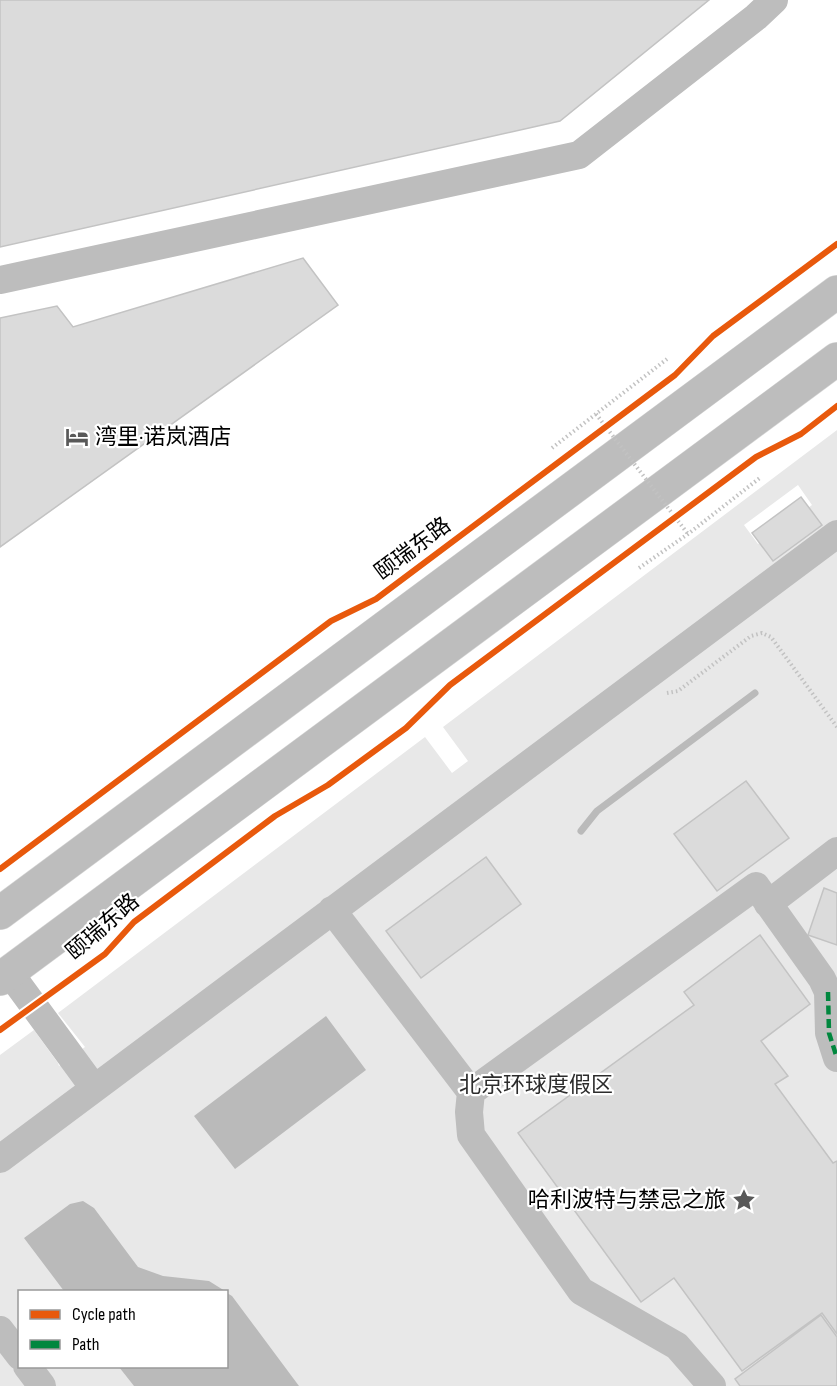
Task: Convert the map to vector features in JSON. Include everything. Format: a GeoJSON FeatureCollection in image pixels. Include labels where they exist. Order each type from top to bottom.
{"type":"FeatureCollection","features":[{"type":"Feature","properties":{"kind":"main road","name":"颐瑞东路"},"geometry":{"type":"LineString","coordinates":[[0,913],[837,292]]}},
{"type":"Feature","properties":{"kind":"main road","name":"颐瑞东路"},"geometry":{"type":"LineString","coordinates":[[5,976],[836,364]]}},
{"type":"Feature","properties":{"kind":"street"},"geometry":{"type":"LineString","coordinates":[[0,280],[579,155],[756,17],[774,0]]}},
{"type":"Feature","properties":{"kind":"street"},"geometry":{"type":"LineString","coordinates":[[0,1159],[837,534]]}},
{"type":"Feature","properties":{"kind":"street"},"geometry":{"type":"LineString","coordinates":[[768,904],[837,851]]}},
{"type":"Feature","properties":{"kind":"street"},"geometry":{"type":"LineString","coordinates":[[471,1092],[756,886],[822,979],[828,992],[829,1033],[837,1058]]}},
{"type":"Feature","properties":{"kind":"street"},"geometry":{"type":"LineString","coordinates":[[332,910],[471,1092],[469,1112],[471,1135],[581,1291],[677,1346],[712,1386]]}},
{"type":"Feature","properties":{"kind":"street"},"geometry":{"type":"LineString","coordinates":[[5,976],[94,1088]]}},
{"type":"Feature","properties":{"kind":"street"},"geometry":{"type":"LineString","coordinates":[[0,1330],[18,1353]]}},
{"type":"Feature","properties":{"kind":"street"},"geometry":{"type":"LineString","coordinates":[[28,1368],[42,1386]]}},
{"type":"Feature","properties":{"kind":"path"},"geometry":{"type":"LineString","coordinates":[[552,448],[667,359]]}},
{"type":"Feature","properties":{"kind":"path"},"geometry":{"type":"LineString","coordinates":[[596,414],[688,534]]}},
{"type":"Feature","properties":{"kind":"path"},"geometry":{"type":"LineString","coordinates":[[601,431],[610,424]]}},
{"type":"Feature","properties":{"kind":"path"},"geometry":{"type":"LineString","coordinates":[[639,568],[688,534],[761,477]]}},
{"type":"Feature","properties":{"kind":"path"},"geometry":{"type":"LineString","coordinates":[[670,521],[679,514]]}},
{"type":"Feature","properties":{"kind":"path"},"geometry":{"type":"LineString","coordinates":[[658,694],[678,691],[751,636],[762,633],[771,637],[837,727]]}},
{"type":"Feature","properties":{"kind":"green space","name":"北京环球度假区"},"geometry":{"type":"Polygon","coordinates":[[[837,430],[837,1386],[0,1386],[0,1055],[34,1030],[59,1066],[85,1047],[58,1013],[425,737],[452,773],[468,761],[443,727],[837,430]],[[798,485],[744,525],[758,544],[812,505],[798,485]]]}},
{"type":"Feature","properties":{"kind":"shaded area"},"geometry":{"type":"Polygon","coordinates":[[[326,1016],[366,1070],[235,1169],[194,1116],[326,1016]]]}},
{"type":"Feature","properties":{"kind":"shaded area"},"geometry":{"type":"Polygon","coordinates":[[[83,1201],[94,1208],[138,1267],[163,1276],[209,1281],[223,1290],[63,1290],[24,1238],[70,1204],[83,1201]]]}},
{"type":"Feature","properties":{"kind":"shaded area"},"geometry":{"type":"Polygon","coordinates":[[[228,1294],[299,1386],[134,1386],[120,1368],[228,1368],[228,1294]]]}},
{"type":"Feature","properties":{"kind":"building"},"geometry":{"type":"Polygon","coordinates":[[[0,0],[709,0],[560,121],[0,247],[0,0]]]}},
{"type":"Feature","properties":{"kind":"building","name":"湾里·诺岚酒店"},"geometry":{"type":"Polygon","coordinates":[[[303,258],[338,305],[0,547],[0,318],[57,306],[73,327],[303,258]]]}},
{"type":"Feature","properties":{"kind":"building"},"geometry":{"type":"Polygon","coordinates":[[[801,497],[822,525],[773,561],[752,533],[801,497]]]}},
{"type":"Feature","properties":{"kind":"building"},"geometry":{"type":"Polygon","coordinates":[[[746,781],[789,838],[717,891],[674,834],[746,781]]]}},
{"type":"Feature","properties":{"kind":"building"},"geometry":{"type":"Polygon","coordinates":[[[486,857],[521,904],[421,978],[386,931],[486,857]]]}},
{"type":"Feature","properties":{"kind":"building"},"geometry":{"type":"Polygon","coordinates":[[[824,888],[837,893],[837,945],[808,935],[824,888]]]}},
{"type":"Feature","properties":{"kind":"building"},"geometry":{"type":"Polygon","coordinates":[[[760,935],[810,1004],[761,1041],[788,1076],[775,1084],[833,1163],[837,1161],[837,1334],[822,1313],[742,1371],[674,1278],[641,1302],[518,1133],[694,1005],[684,992],[760,935]]]}},
{"type":"Feature","properties":{"kind":"building"},"geometry":{"type":"Polygon","coordinates":[[[821,1315],[837,1337],[837,1386],[740,1386],[735,1379],[821,1315]]]}},
{"type":"Feature","properties":{"kind":"waterway"},"geometry":{"type":"LineString","coordinates":[[581,831],[597,811],[755,693]]}},
{"type":"Feature","properties":{"kind":"marked path"},"geometry":{"type":"LineString","coordinates":[[828,992],[829,1033],[837,1058]]}},
{"type":"Feature","properties":{"kind":"cycle path"},"geometry":{"type":"LineString","coordinates":[[0,869],[331,621],[376,599],[675,375],[713,336],[837,244]]}},
{"type":"Feature","properties":{"kind":"cycle path"},"geometry":{"type":"LineString","coordinates":[[0,1030],[105,954],[134,922],[275,816],[328,785],[406,728],[450,685],[756,457],[801,434],[837,406]]}},
{"type":"Feature","properties":{"kind":"place","name":"湾里·诺岚酒店"},"geometry":{"type":"Point","coordinates":[77,437]}},
{"type":"Feature","properties":{"kind":"place","name":"哈利波特与禁忌之旅"},"geometry":{"type":"Point","coordinates":[744,1200]}}]}
